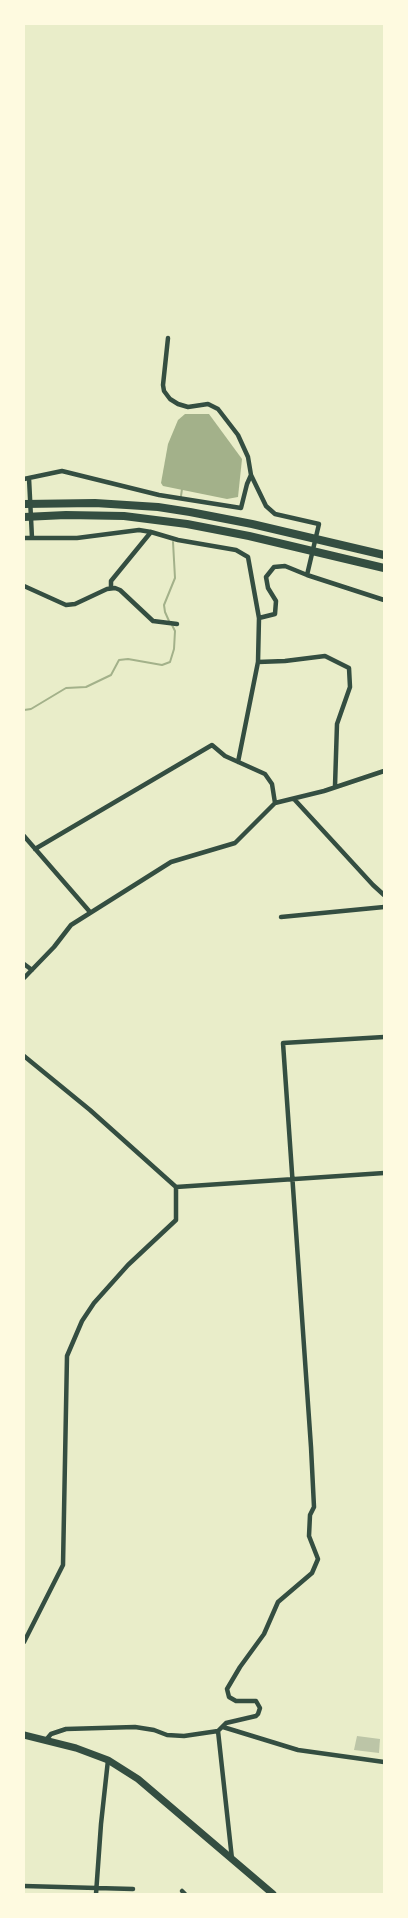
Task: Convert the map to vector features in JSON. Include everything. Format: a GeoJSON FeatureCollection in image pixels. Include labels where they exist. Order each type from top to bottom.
{"type":"FeatureCollection","features":[{"type":"Feature","properties":{"kind":"highway"},"geometry":{"type":"LineString","coordinates":[[24,504],[95,503],[182,511],[252,524],[384,555]]}},
{"type":"Feature","properties":{"kind":"highway"},"geometry":{"type":"LineString","coordinates":[[24,517],[95,515],[171,522],[249,536],[384,568]]}},
{"type":"Feature","properties":{"kind":"highway"},"geometry":{"type":"LineString","coordinates":[[24,1736],[76,1748],[108,1760],[138,1779],[273,1894]]}},
{"type":"Feature","properties":{"kind":"street"},"geometry":{"type":"LineString","coordinates":[[168,338],[164,391],[170,399],[188,408],[208,404],[218,409],[238,435],[248,457],[251,475],[266,506],[275,514],[318,524],[307,575]]}},
{"type":"Feature","properties":{"kind":"street"},"geometry":{"type":"LineString","coordinates":[[32,538],[26,478],[62,470],[159,495],[241,508],[251,475]]}},
{"type":"Feature","properties":{"kind":"street"},"geometry":{"type":"LineString","coordinates":[[24,538],[77,538],[139,530],[178,540],[236,550],[248,556],[259,618],[258,662],[238,762]]}},
{"type":"Feature","properties":{"kind":"street"},"geometry":{"type":"LineString","coordinates":[[111,588],[111,581],[151,532]]}},
{"type":"Feature","properties":{"kind":"street"},"geometry":{"type":"LineString","coordinates":[[259,618],[274,614],[276,601],[268,588],[266,577],[274,567],[285,566],[384,600]]}},
{"type":"Feature","properties":{"kind":"street"},"geometry":{"type":"LineString","coordinates":[[24,586],[66,605],[75,604],[107,589],[120,590],[153,621],[177,624]]}},
{"type":"Feature","properties":{"kind":"street"},"geometry":{"type":"LineString","coordinates":[[258,662],[325,656],[349,668],[350,688],[337,724],[334,786]]}},
{"type":"Feature","properties":{"kind":"street"},"geometry":{"type":"LineString","coordinates":[[35,849],[212,745],[225,756],[265,774],[272,784],[275,803]]}},
{"type":"Feature","properties":{"kind":"street"},"geometry":{"type":"LineString","coordinates":[[24,978],[71,925],[171,862],[235,844],[275,803],[294,800],[384,771]]}},
{"type":"Feature","properties":{"kind":"street"},"geometry":{"type":"LineString","coordinates":[[294,800],[373,885],[384,894]]}},
{"type":"Feature","properties":{"kind":"street"},"geometry":{"type":"LineString","coordinates":[[24,836],[90,912]]}},
{"type":"Feature","properties":{"kind":"street"},"geometry":{"type":"LineString","coordinates":[[281,917],[384,907]]}},
{"type":"Feature","properties":{"kind":"street"},"geometry":{"type":"LineString","coordinates":[[24,964],[32,970]]}},
{"type":"Feature","properties":{"kind":"street"},"geometry":{"type":"LineString","coordinates":[[220,1729],[226,1723],[258,1714],[260,1708],[256,1701],[236,1701],[229,1697],[227,1689],[264,1634],[278,1602],[312,1573],[318,1559],[309,1536],[310,1515],[314,1507],[311,1446],[283,1043],[384,1037]]}},
{"type":"Feature","properties":{"kind":"street"},"geometry":{"type":"LineString","coordinates":[[24,1056],[90,1110],[176,1187],[384,1173]]}},
{"type":"Feature","properties":{"kind":"street"},"geometry":{"type":"LineString","coordinates":[[24,1642],[63,1565],[67,1356],[82,1322],[94,1303],[128,1265],[176,1220],[176,1187]]}},
{"type":"Feature","properties":{"kind":"street"},"geometry":{"type":"LineString","coordinates":[[46,1740],[51,1734],[66,1729],[135,1727],[154,1730],[167,1735],[184,1736],[220,1729],[298,1750],[384,1762]]}},
{"type":"Feature","properties":{"kind":"street"},"geometry":{"type":"LineString","coordinates":[[220,1729],[232,1860]]}},
{"type":"Feature","properties":{"kind":"street"},"geometry":{"type":"LineString","coordinates":[[96,1894],[108,1760]]}},
{"type":"Feature","properties":{"kind":"street"},"geometry":{"type":"LineString","coordinates":[[24,1886],[133,1889]]}},
{"type":"Feature","properties":{"kind":"shaded area"},"geometry":{"type":"Polygon","coordinates":[[[185,414],[209,414],[242,459],[238,497],[227,499],[163,486],[161,483],[168,444],[178,420],[185,414]]]}},
{"type":"Feature","properties":{"kind":"building"},"geometry":{"type":"Polygon","coordinates":[[[357,1736],[380,1739],[379,1753],[354,1750],[357,1736]]]}},
{"type":"Feature","properties":{"kind":"waterway"},"geometry":{"type":"LineString","coordinates":[[181,496],[182,489]]}},
{"type":"Feature","properties":{"kind":"waterway"},"geometry":{"type":"LineString","coordinates":[[169,621],[164,605],[175,578],[173,542]]}},
{"type":"Feature","properties":{"kind":"waterway"},"geometry":{"type":"LineString","coordinates":[[24,710],[31,709],[66,688],[86,687],[111,675],[119,660],[128,659],[162,665],[170,662],[174,649],[175,631],[172,625]]}}]}
